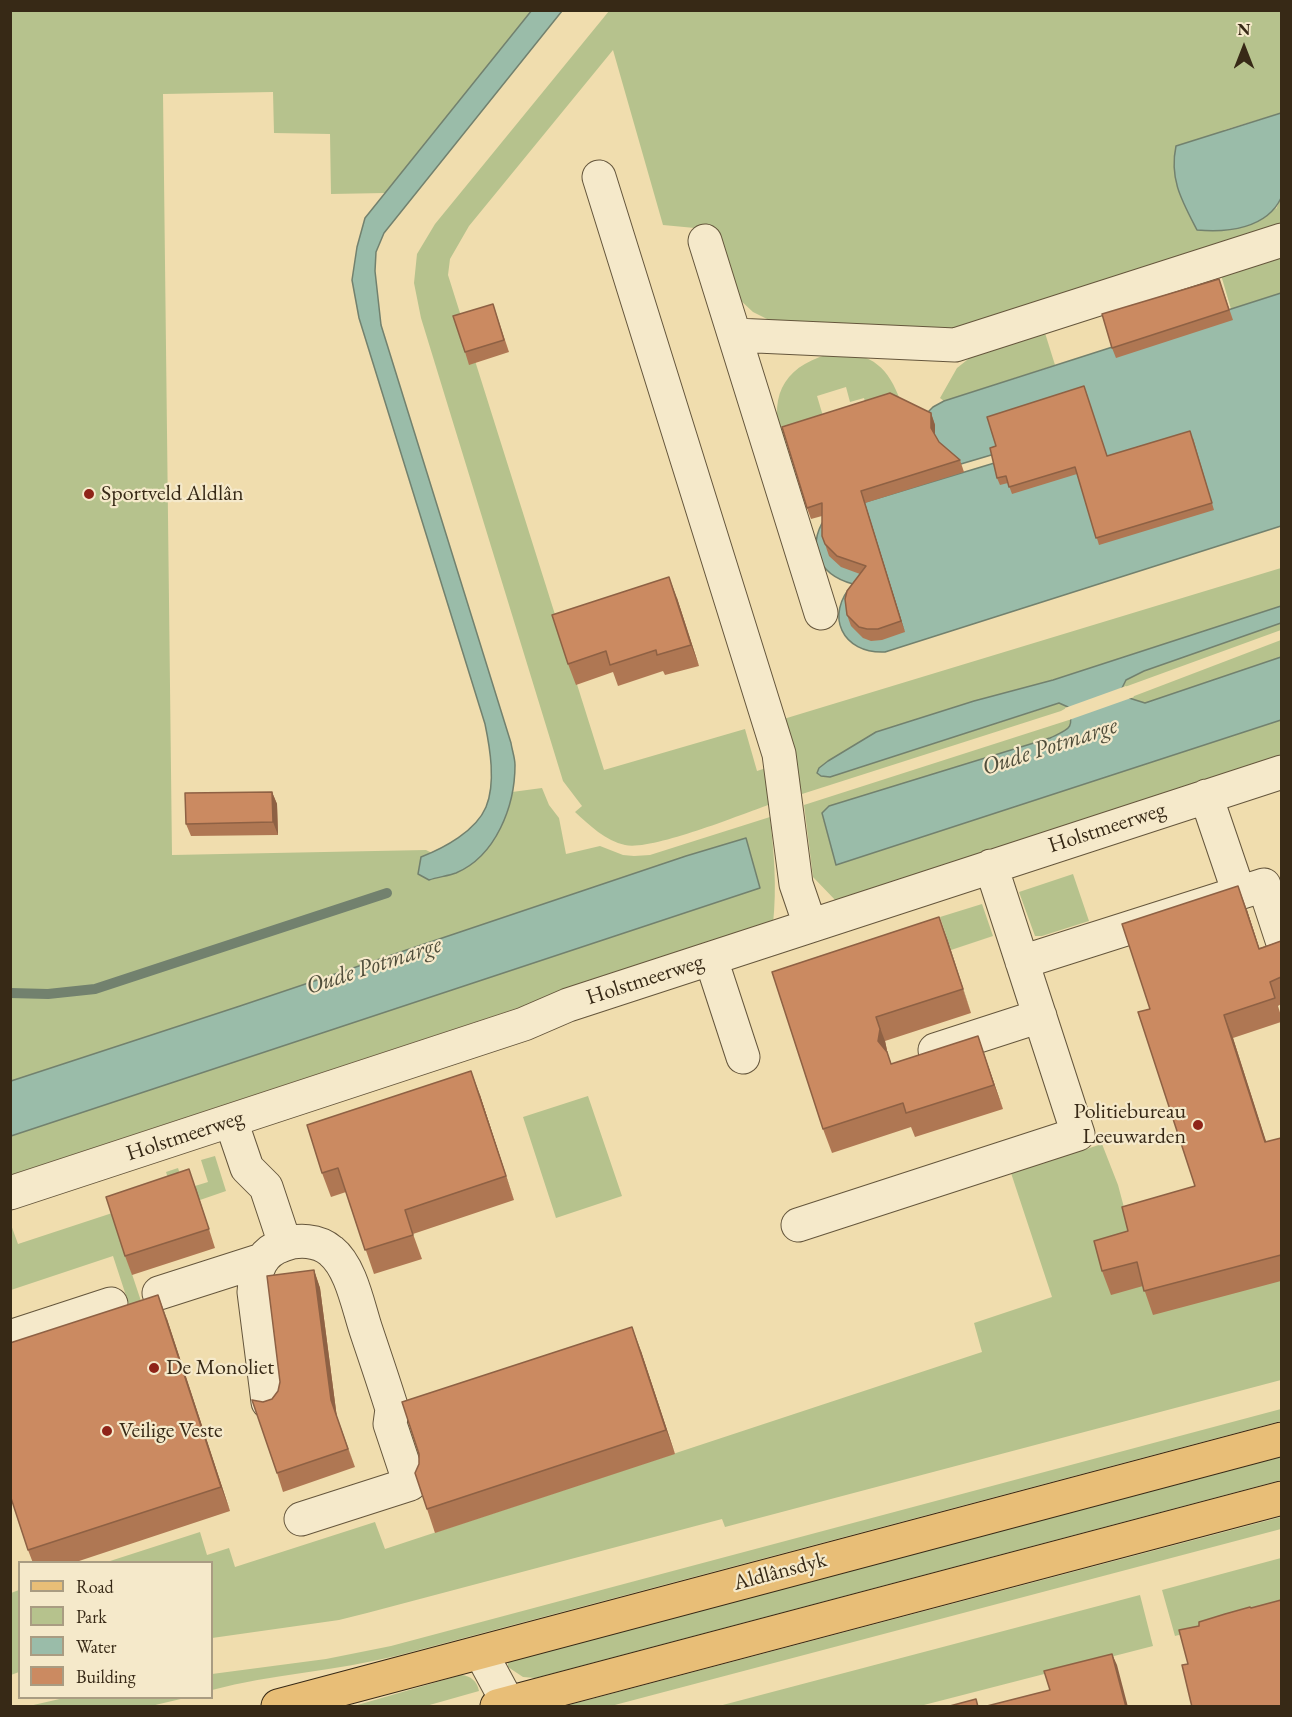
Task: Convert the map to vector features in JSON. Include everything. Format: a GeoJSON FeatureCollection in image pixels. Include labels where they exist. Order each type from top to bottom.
{"type":"FeatureCollection","features":[{"type":"Feature","properties":{"kind":"main road","name":"Aldlânsdyk"},"geometry":{"type":"LineString","coordinates":[[278,1707],[1281,1439]]}},
{"type":"Feature","properties":{"kind":"main road"},"geometry":{"type":"LineString","coordinates":[[502,1705],[1281,1498]]}},
{"type":"Feature","properties":{"kind":"street"},"geometry":{"type":"LineString","coordinates":[[599,177],[779,754],[796,884],[810,925]]}},
{"type":"Feature","properties":{"kind":"street"},"geometry":{"type":"LineString","coordinates":[[705,240],[820,613]]}},
{"type":"Feature","properties":{"kind":"street"},"geometry":{"type":"LineString","coordinates":[[735,335],[955,345],[1281,240]]}},
{"type":"Feature","properties":{"kind":"street","name":"Holstmeerweg"},"geometry":{"type":"LineString","coordinates":[[10,1193],[524,1024],[568,1005],[1281,772]]}},
{"type":"Feature","properties":{"kind":"street"},"geometry":{"type":"LineString","coordinates":[[1206,796],[1239,893]]}},
{"type":"Feature","properties":{"kind":"street"},"geometry":{"type":"LineString","coordinates":[[798,1225],[1078,1134],[991,866]]}},
{"type":"Feature","properties":{"kind":"street"},"geometry":{"type":"LineString","coordinates":[[1022,962],[1264,885],[1281,939]]}},
{"type":"Feature","properties":{"kind":"street"},"geometry":{"type":"LineString","coordinates":[[711,958],[743,1057]]}},
{"type":"Feature","properties":{"kind":"street"},"geometry":{"type":"LineString","coordinates":[[905,1060],[1040,1016]]}},
{"type":"Feature","properties":{"kind":"street"},"geometry":{"type":"LineString","coordinates":[[231,1120],[247,1168],[266,1187],[273,1252],[255,1274],[254,1292],[268,1402]]}},
{"type":"Feature","properties":{"kind":"street"},"geometry":{"type":"LineString","coordinates":[[159,1293],[300,1241],[318,1243],[330,1250],[341,1262],[354,1293],[392,1409],[390,1424],[410,1484],[301,1520]]}},
{"type":"Feature","properties":{"kind":"street"},"geometry":{"type":"LineString","coordinates":[[10,1337],[111,1304]]}},
{"type":"Feature","properties":{"kind":"street"},"geometry":{"type":"LineString","coordinates":[[481,1653],[502,1705]]}},
{"type":"Feature","properties":{"kind":"green space"},"geometry":{"type":"Polygon","coordinates":[[[10,11],[532,11],[385,193],[331,194],[330,134],[274,133],[273,92],[163,94],[172,855],[426,850],[432,853],[421,857],[418,874],[507,814],[512,792],[542,788],[549,805],[559,818],[566,854],[600,846],[623,855],[650,855],[770,817],[775,897],[773,924],[11,1175],[11,1136],[760,888],[686,856],[11,1081],[10,11]]]}},
{"type":"Feature","properties":{"kind":"green space"},"geometry":{"type":"Polygon","coordinates":[[[609,11],[1281,11],[1281,113],[1224,130],[1276,209],[1281,198],[1281,227],[955,330],[773,322],[753,312],[738,298],[716,230],[663,225],[613,50],[469,226],[450,259],[448,275],[604,770],[745,729],[757,771],[769,767],[768,805],[674,838],[637,845],[625,845],[611,840],[575,812],[582,806],[563,781],[421,318],[414,283],[417,254],[435,224],[609,11]]]}},
{"type":"Feature","properties":{"kind":"green space"},"geometry":{"type":"Polygon","coordinates":[[[1281,256],[1281,293],[1231,309],[1221,275],[1281,256]]]}},
{"type":"Feature","properties":{"kind":"green space"},"geometry":{"type":"Polygon","coordinates":[[[1045,333],[1055,365],[944,401],[940,398],[957,368],[972,356],[1045,333]]]}},
{"type":"Feature","properties":{"kind":"green space"},"geometry":{"type":"Polygon","coordinates":[[[836,352],[860,356],[878,365],[891,380],[901,402],[868,413],[864,398],[850,402],[846,387],[817,396],[826,426],[781,440],[777,407],[785,382],[805,364],[836,352]]]}},
{"type":"Feature","properties":{"kind":"green space"},"geometry":{"type":"Polygon","coordinates":[[[1281,568],[1281,606],[1053,680],[974,701],[876,732],[828,761],[830,777],[1060,703],[1068,707],[1061,711],[802,794],[777,721],[1281,568]]]}},
{"type":"Feature","properties":{"kind":"green space"},"geometry":{"type":"Polygon","coordinates":[[[1281,623],[1281,630],[1122,688],[1125,680],[1144,671],[1281,623]]]}},
{"type":"Feature","properties":{"kind":"green space"},"geometry":{"type":"Polygon","coordinates":[[[1281,640],[1281,657],[1145,703],[1129,698],[1281,640]]]}},
{"type":"Feature","properties":{"kind":"green space"},"geometry":{"type":"Polygon","coordinates":[[[1072,719],[1068,729],[1050,738],[829,806],[822,814],[836,865],[1281,720],[1281,759],[838,903],[813,877],[804,805],[1072,719]]]}},
{"type":"Feature","properties":{"kind":"green space"},"geometry":{"type":"Polygon","coordinates":[[[1073,874],[1089,921],[1042,936],[1035,936],[1019,892],[1073,874]]]}},
{"type":"Feature","properties":{"kind":"green space"},"geometry":{"type":"Polygon","coordinates":[[[982,904],[993,936],[951,950],[940,917],[982,904]]]}},
{"type":"Feature","properties":{"kind":"green space"},"geometry":{"type":"Polygon","coordinates":[[[588,1096],[622,1196],[556,1218],[523,1117],[588,1096]]]}},
{"type":"Feature","properties":{"kind":"green space"},"geometry":{"type":"Polygon","coordinates":[[[1102,1144],[1118,1185],[1145,1286],[1281,1281],[1281,1380],[725,1527],[722,1519],[339,1620],[213,1638],[213,1561],[110,1561],[200,1532],[207,1555],[229,1548],[235,1567],[375,1522],[385,1549],[982,1352],[974,1323],[1052,1297],[1011,1173],[1102,1144]]]}},
{"type":"Feature","properties":{"kind":"green space"},"geometry":{"type":"Polygon","coordinates":[[[215,1156],[226,1191],[200,1200],[195,1188],[122,1244],[145,1313],[133,1317],[113,1256],[11,1290],[10,1222],[18,1244],[173,1193],[166,1172],[178,1168],[185,1189],[208,1182],[201,1160],[215,1156]]]}},
{"type":"Feature","properties":{"kind":"green space"},"geometry":{"type":"Polygon","coordinates":[[[1281,1409],[1281,1421],[396,1656],[213,1690],[213,1674],[326,1659],[391,1646],[1281,1409]]]}},
{"type":"Feature","properties":{"kind":"green space"},"geometry":{"type":"Polygon","coordinates":[[[1281,1457],[1281,1480],[535,1678],[523,1677],[508,1667],[508,1662],[1281,1457]]]}},
{"type":"Feature","properties":{"kind":"green space"},"geometry":{"type":"Polygon","coordinates":[[[1281,1517],[1281,1529],[611,1706],[565,1706],[1281,1517]]]}},
{"type":"Feature","properties":{"kind":"green space"},"geometry":{"type":"Polygon","coordinates":[[[1281,1558],[1281,1608],[1175,1636],[1162,1590],[1281,1558]]]}},
{"type":"Feature","properties":{"kind":"green space"},"geometry":{"type":"Polygon","coordinates":[[[18,1590],[18,1672],[11,1675],[11,1593],[18,1590]]]}},
{"type":"Feature","properties":{"kind":"green space"},"geometry":{"type":"Polygon","coordinates":[[[1140,1595],[1153,1646],[920,1706],[719,1706],[1140,1595]]]}},
{"type":"Feature","properties":{"kind":"green space"},"geometry":{"type":"Polygon","coordinates":[[[461,1675],[473,1680],[479,1691],[426,1706],[354,1706],[461,1675]]]}},
{"type":"Feature","properties":{"kind":"green space"},"geometry":{"type":"Polygon","coordinates":[[[60,1699],[181,1699],[151,1706],[29,1706],[60,1699]]]}},
{"type":"Feature","properties":{"kind":"water"},"geometry":{"type":"Polygon","coordinates":[[[532,10],[562,11],[384,233],[376,252],[375,271],[381,325],[515,762],[514,781],[507,813],[492,842],[470,865],[456,873],[429,880],[418,874],[421,857],[458,838],[475,824],[486,807],[491,787],[490,754],[485,724],[359,318],[352,280],[357,247],[365,218],[532,10]]]}},
{"type":"Feature","properties":{"kind":"water"},"geometry":{"type":"Polygon","coordinates":[[[1281,113],[1281,198],[1275,208],[1256,222],[1245,226],[1234,229],[1197,230],[1178,190],[1174,169],[1176,146],[1281,113]]]}},
{"type":"Feature","properties":{"kind":"water"},"geometry":{"type":"Polygon","coordinates":[[[1281,293],[1281,526],[885,652],[870,651],[848,640],[839,620],[840,608],[844,596],[853,584],[830,573],[818,556],[816,546],[817,535],[829,513],[1001,461],[998,453],[954,466],[943,464],[925,415],[933,407],[944,401],[1281,293]]]}},
{"type":"Feature","properties":{"kind":"water","name":"Oude Potmarge"},"geometry":{"type":"Polygon","coordinates":[[[1281,606],[1281,623],[1144,671],[1126,680],[1122,688],[1129,698],[1145,703],[1281,657],[1281,720],[836,865],[822,813],[829,806],[1050,738],[1066,730],[1071,720],[1068,707],[1059,703],[830,777],[817,773],[819,768],[828,761],[876,732],[974,701],[1053,680],[1281,606]]]}},
{"type":"Feature","properties":{"kind":"water","name":"Oude Potmarge"},"geometry":{"type":"Polygon","coordinates":[[[746,838],[760,888],[11,1136],[11,1081],[746,838]]]}},
{"type":"Feature","properties":{"kind":"pier"},"geometry":{"type":"Polygon","coordinates":[[[1126,686],[1134,697],[1069,720],[1065,708],[1126,686]]]}},
{"type":"Feature","properties":{"kind":"building"},"geometry":{"type":"Polygon","coordinates":[[[1219,279],[1229,310],[1112,348],[1102,314],[1219,279]]]}},
{"type":"Feature","properties":{"kind":"building"},"geometry":{"type":"Polygon","coordinates":[[[493,304],[504,340],[465,352],[453,316],[493,304]]]}},
{"type":"Feature","properties":{"kind":"building"},"geometry":{"type":"Polygon","coordinates":[[[1084,386],[1107,456],[1190,431],[1212,503],[1096,538],[1075,467],[1009,487],[1006,476],[997,478],[990,448],[996,446],[987,417],[1084,386]]]}},
{"type":"Feature","properties":{"kind":"building"},"geometry":{"type":"Polygon","coordinates":[[[890,393],[931,413],[931,428],[939,442],[960,460],[861,491],[901,621],[878,629],[867,629],[859,627],[847,615],[845,599],[847,591],[866,566],[837,556],[825,544],[822,536],[822,503],[807,508],[782,427],[890,393]]]}},
{"type":"Feature","properties":{"kind":"building"},"geometry":{"type":"Polygon","coordinates":[[[669,577],[691,645],[657,655],[656,650],[610,665],[606,651],[568,664],[552,615],[669,577]]]}},
{"type":"Feature","properties":{"kind":"building"},"geometry":{"type":"Polygon","coordinates":[[[272,792],[273,822],[186,824],[185,793],[272,792]]]}},
{"type":"Feature","properties":{"kind":"building"},"geometry":{"type":"Polygon","coordinates":[[[1238,886],[1259,949],[1281,941],[1281,977],[1270,982],[1275,998],[1224,1015],[1265,1142],[1281,1138],[1281,1255],[1144,1291],[1137,1262],[1102,1271],[1094,1241],[1128,1231],[1122,1207],[1195,1186],[1138,1012],[1150,1009],[1122,924],[1238,886]]]}},
{"type":"Feature","properties":{"kind":"building"},"geometry":{"type":"Polygon","coordinates":[[[939,917],[963,989],[876,1017],[880,1029],[878,1041],[887,1052],[891,1064],[978,1036],[994,1085],[906,1113],[903,1103],[823,1129],[772,972],[939,917]]]}},
{"type":"Feature","properties":{"kind":"building"},"geometry":{"type":"Polygon","coordinates":[[[471,1071],[506,1176],[405,1210],[413,1235],[365,1250],[338,1168],[322,1173],[307,1125],[471,1071]]]}},
{"type":"Feature","properties":{"kind":"building"},"geometry":{"type":"Polygon","coordinates":[[[189,1169],[209,1229],[125,1256],[106,1197],[189,1169]]]}},
{"type":"Feature","properties":{"kind":"building"},"geometry":{"type":"Polygon","coordinates":[[[314,1270],[331,1400],[348,1449],[277,1473],[252,1400],[263,1402],[272,1399],[278,1391],[280,1382],[267,1276],[314,1270]]]}},
{"type":"Feature","properties":{"kind":"building","name":"Veilige Veste"},"geometry":{"type":"Polygon","coordinates":[[[158,1295],[221,1487],[28,1550],[10,1495],[10,1343],[158,1295]]]}},
{"type":"Feature","properties":{"kind":"building"},"geometry":{"type":"Polygon","coordinates":[[[632,1327],[666,1430],[427,1509],[415,1473],[419,1464],[419,1454],[402,1402],[632,1327]]]}},
{"type":"Feature","properties":{"kind":"building"},"geometry":{"type":"Polygon","coordinates":[[[1281,1600],[1281,1707],[1192,1707],[1182,1665],[1188,1664],[1179,1630],[1199,1626],[1199,1622],[1225,1614],[1281,1600]]]}},
{"type":"Feature","properties":{"kind":"building"},"geometry":{"type":"Polygon","coordinates":[[[1112,1654],[1126,1707],[983,1707],[1050,1690],[1044,1671],[1112,1654]]]}},
{"type":"Feature","properties":{"kind":"building"},"geometry":{"type":"Polygon","coordinates":[[[976,1699],[978,1707],[946,1707],[976,1699]]]}},
{"type":"Feature","properties":{"kind":"waterway"},"geometry":{"type":"LineString","coordinates":[[10,993],[48,994],[95,989],[387,893]]}},
{"type":"Feature","properties":{"kind":"place","name":"Sportveld Aldlân"},"geometry":{"type":"Point","coordinates":[89,494]}},
{"type":"Feature","properties":{"kind":"place","name":"Politiebureau Leeuwarden"},"geometry":{"type":"Point","coordinates":[1198,1125]}},
{"type":"Feature","properties":{"kind":"place","name":"De Monoliet"},"geometry":{"type":"Point","coordinates":[154,1368]}},
{"type":"Feature","properties":{"kind":"place","name":"Veilige Veste"},"geometry":{"type":"Point","coordinates":[107,1431]}}]}
